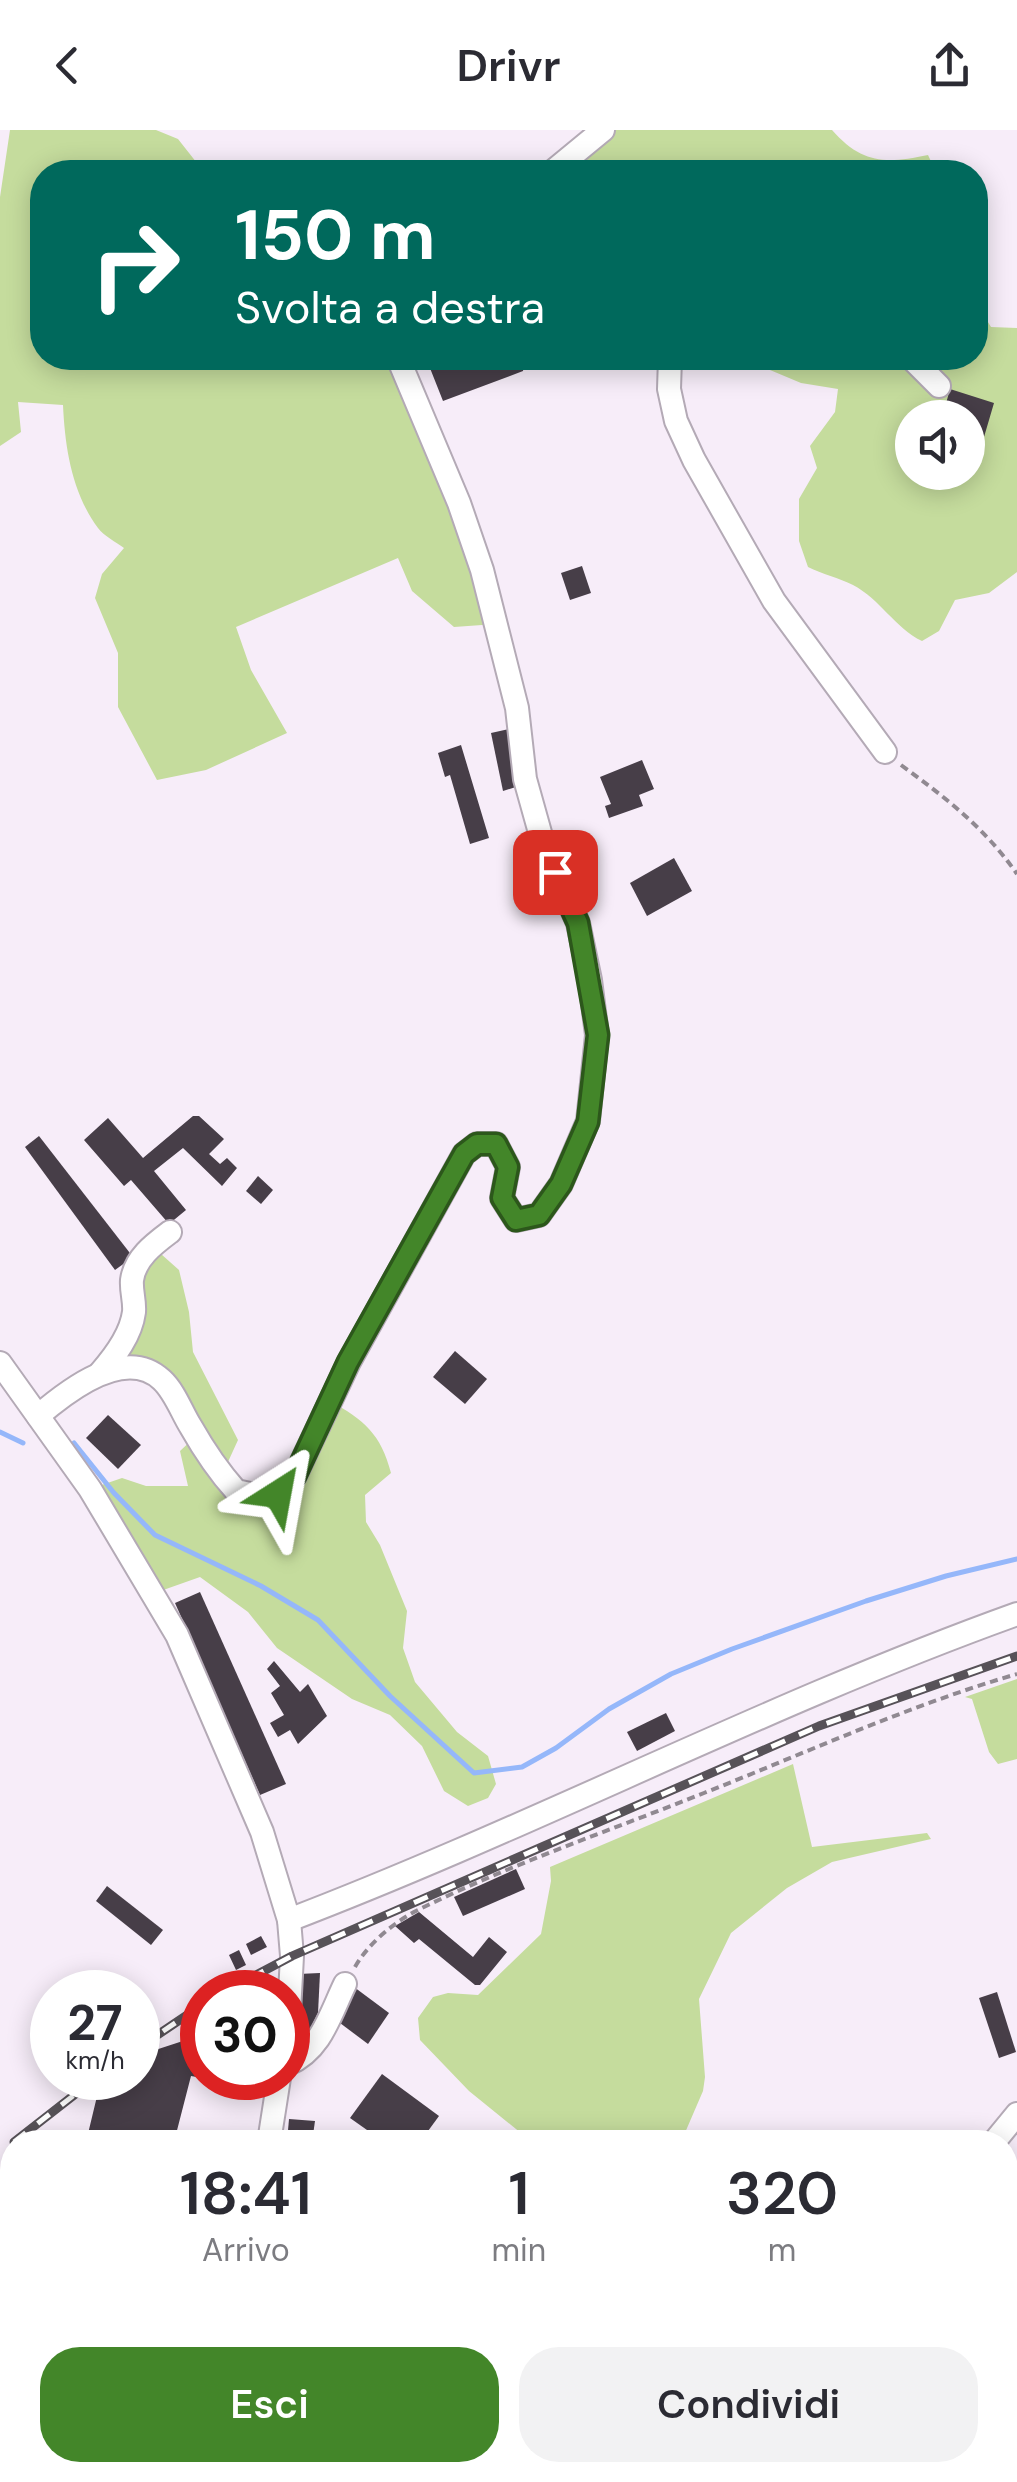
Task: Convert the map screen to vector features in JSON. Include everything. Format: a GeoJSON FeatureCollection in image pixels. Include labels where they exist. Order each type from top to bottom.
{"type":"FeatureCollection","features":[{"type":"Feature","properties":{"kind":"street"},"geometry":{"type":"LineString","coordinates":[[567,160],[603,130]]}},
{"type":"Feature","properties":{"kind":"street"},"geometry":{"type":"LineString","coordinates":[[100,1372],[132,1368],[152,1372],[165,1382],[196,1437],[236,1491],[260,1496],[278,1494],[295,1476],[348,1362],[464,1154],[477,1144],[496,1144],[508,1167],[502,1198],[516,1220],[539,1215],[561,1184],[588,1122],[598,1035],[578,923],[544,847],[525,779],[517,708],[482,570],[459,503],[403,370]]}},
{"type":"Feature","properties":{"kind":"street"},"geometry":{"type":"LineString","coordinates":[[670,370],[672,405],[694,460],[774,600],[885,752]]}},
{"type":"Feature","properties":{"kind":"street"},"geometry":{"type":"LineString","coordinates":[[923,370],[940,386]]}},
{"type":"Feature","properties":{"kind":"street"},"geometry":{"type":"LineString","coordinates":[[38,1416],[114,1358],[134,1311],[132,1280],[137,1265],[170,1232]]}},
{"type":"Feature","properties":{"kind":"street"},"geometry":{"type":"LineString","coordinates":[[0,1363],[90,1489],[176,1635],[262,1832],[290,1920],[291,1970]]}},
{"type":"Feature","properties":{"kind":"street"},"geometry":{"type":"LineString","coordinates":[[290,1920],[427,1867],[882,1666],[1017,1614]]}},
{"type":"Feature","properties":{"kind":"street"},"geometry":{"type":"LineString","coordinates":[[310,2050],[346,1984]]}},
{"type":"Feature","properties":{"kind":"street"},"geometry":{"type":"LineString","coordinates":[[271,2130],[276,2100]]}},
{"type":"Feature","properties":{"kind":"path"},"geometry":{"type":"LineString","coordinates":[[885,752],[970,817],[1017,874]]}},
{"type":"Feature","properties":{"kind":"path"},"geometry":{"type":"LineString","coordinates":[[346,1984],[361,1956],[394,1925],[415,1912],[816,1748],[1017,1674]]}},
{"type":"Feature","properties":{"kind":"green space"},"geometry":{"type":"Polygon","coordinates":[[[10,130],[156,130],[178,139],[195,160],[30,160],[30,370],[402,370],[496,624],[454,627],[412,591],[398,558],[236,627],[251,670],[287,733],[206,770],[157,780],[118,707],[118,653],[95,598],[102,574],[124,548],[101,531],[82,500],[68,454],[63,405],[18,402],[21,432],[0,446],[0,197],[10,130]]]}},
{"type":"Feature","properties":{"kind":"green space"},"geometry":{"type":"Polygon","coordinates":[[[603,130],[832,130],[854,150],[887,160],[567,160],[603,130]]]}},
{"type":"Feature","properties":{"kind":"green space"},"geometry":{"type":"Polygon","coordinates":[[[928,155],[930,160],[899,160],[928,155]]]}},
{"type":"Feature","properties":{"kind":"green space"},"geometry":{"type":"Polygon","coordinates":[[[988,322],[991,327],[1017,328],[1017,572],[989,593],[955,600],[939,631],[922,641],[863,591],[808,567],[799,541],[799,499],[817,468],[810,446],[835,412],[838,389],[801,383],[770,370],[988,370],[988,322]]]}},
{"type":"Feature","properties":{"kind":"green space"},"geometry":{"type":"Polygon","coordinates":[[[152,1246],[179,1270],[193,1352],[238,1440],[222,1475],[279,1493],[330,1401],[362,1422],[376,1438],[391,1473],[365,1495],[366,1522],[380,1545],[407,1611],[403,1648],[415,1682],[457,1732],[488,1756],[496,1784],[488,1798],[468,1806],[444,1791],[422,1746],[390,1715],[352,1699],[277,1648],[248,1612],[200,1577],[152,1594],[90,1489],[122,1478],[146,1486],[188,1486],[180,1451],[196,1436],[165,1382],[100,1373],[152,1246]]]}},
{"type":"Feature","properties":{"kind":"green space"},"geometry":{"type":"Polygon","coordinates":[[[1017,1679],[1017,1759],[998,1764],[989,1752],[972,1699],[965,1697],[1017,1679]]]}},
{"type":"Feature","properties":{"kind":"green space"},"geometry":{"type":"Polygon","coordinates":[[[793,1764],[812,1847],[927,1833],[931,1839],[832,1862],[787,1888],[731,1933],[699,1999],[705,2077],[686,2130],[517,2130],[469,2091],[420,2040],[418,2018],[433,1997],[448,1993],[478,1995],[541,1934],[550,1867],[793,1764]]]}},
{"type":"Feature","properties":{"kind":"building"},"geometry":{"type":"Polygon","coordinates":[[[431,370],[523,370],[523,371],[443,401],[431,370]]]}},
{"type":"Feature","properties":{"kind":"building"},"geometry":{"type":"Polygon","coordinates":[[[950,389],[985,400],[947,400],[950,389]]]}},
{"type":"Feature","properties":{"kind":"building"},"geometry":{"type":"Polygon","coordinates":[[[985,400],[994,403],[985,434],[985,400]]]}},
{"type":"Feature","properties":{"kind":"building"},"geometry":{"type":"Polygon","coordinates":[[[582,566],[591,593],[570,600],[561,573],[582,566]]]}},
{"type":"Feature","properties":{"kind":"building"},"geometry":{"type":"Polygon","coordinates":[[[509,729],[522,785],[503,791],[491,733],[509,729]]]}},
{"type":"Feature","properties":{"kind":"building"},"geometry":{"type":"Polygon","coordinates":[[[461,745],[489,838],[470,844],[450,775],[445,777],[438,753],[461,745]]]}},
{"type":"Feature","properties":{"kind":"building"},"geometry":{"type":"Polygon","coordinates":[[[642,760],[654,789],[639,795],[643,806],[609,818],[605,806],[611,804],[600,777],[642,760]]]}},
{"type":"Feature","properties":{"kind":"building"},"geometry":{"type":"Polygon","coordinates":[[[674,858],[692,891],[647,916],[630,883],[674,858]]]}},
{"type":"Feature","properties":{"kind":"building"},"geometry":{"type":"Polygon","coordinates":[[[193,1116],[199,1116],[224,1139],[209,1154],[220,1164],[227,1158],[237,1168],[222,1186],[183,1148],[154,1171],[186,1210],[169,1224],[131,1180],[124,1186],[84,1140],[108,1118],[143,1158],[193,1116]]]}},
{"type":"Feature","properties":{"kind":"building"},"geometry":{"type":"Polygon","coordinates":[[[39,1136],[133,1257],[115,1270],[25,1147],[39,1136]]]}},
{"type":"Feature","properties":{"kind":"building"},"geometry":{"type":"Polygon","coordinates":[[[258,1176],[273,1190],[261,1204],[246,1191],[258,1176]]]}},
{"type":"Feature","properties":{"kind":"building"},"geometry":{"type":"Polygon","coordinates":[[[455,1351],[487,1379],[465,1404],[433,1377],[455,1351]]]}},
{"type":"Feature","properties":{"kind":"building"},"geometry":{"type":"Polygon","coordinates":[[[108,1415],[141,1445],[118,1469],[86,1438],[108,1415]]]}},
{"type":"Feature","properties":{"kind":"building"},"geometry":{"type":"Polygon","coordinates":[[[200,1592],[286,1784],[260,1795],[175,1603],[200,1592]]]}},
{"type":"Feature","properties":{"kind":"building"},"geometry":{"type":"Polygon","coordinates":[[[274,1661],[300,1692],[308,1684],[327,1716],[298,1744],[290,1730],[278,1737],[270,1723],[284,1715],[271,1693],[280,1686],[267,1669],[274,1661]]]}},
{"type":"Feature","properties":{"kind":"building"},"geometry":{"type":"Polygon","coordinates":[[[666,1713],[675,1731],[637,1751],[627,1732],[666,1713]]]}},
{"type":"Feature","properties":{"kind":"building"},"geometry":{"type":"Polygon","coordinates":[[[516,1869],[525,1889],[463,1916],[454,1897],[516,1869]]]}},
{"type":"Feature","properties":{"kind":"building"},"geometry":{"type":"Polygon","coordinates":[[[107,1886],[163,1930],[151,1945],[96,1901],[107,1886]]]}},
{"type":"Feature","properties":{"kind":"building"},"geometry":{"type":"Polygon","coordinates":[[[419,1912],[473,1957],[489,1937],[507,1952],[480,1985],[475,1985],[419,1939],[414,1943],[395,1926],[419,1912]]]}},
{"type":"Feature","properties":{"kind":"building"},"geometry":{"type":"Polygon","coordinates":[[[261,1936],[267,1947],[251,1955],[246,1944],[261,1936]]]}},
{"type":"Feature","properties":{"kind":"building"},"geometry":{"type":"Polygon","coordinates":[[[239,1950],[246,1965],[236,1970],[229,1955],[239,1950]]]}},
{"type":"Feature","properties":{"kind":"building"},"geometry":{"type":"Polygon","coordinates":[[[310,1973],[320,1973],[318,2013],[310,2029],[310,1973]]]}},
{"type":"Feature","properties":{"kind":"building"},"geometry":{"type":"Polygon","coordinates":[[[354,1987],[389,2013],[368,2044],[332,2017],[354,1987]]]}},
{"type":"Feature","properties":{"kind":"building"},"geometry":{"type":"Polygon","coordinates":[[[997,1992],[1016,2052],[999,2058],[979,1998],[997,1992]]]}},
{"type":"Feature","properties":{"kind":"building"},"geometry":{"type":"Polygon","coordinates":[[[180,2042],[180,2100],[185,2100],[177,2130],[89,2130],[96,2100],[160,2100],[160,2048],[180,2042]]]}},
{"type":"Feature","properties":{"kind":"building"},"geometry":{"type":"Polygon","coordinates":[[[382,2074],[439,2116],[429,2130],[367,2130],[350,2118],[382,2074]]]}},
{"type":"Feature","properties":{"kind":"building"},"geometry":{"type":"Polygon","coordinates":[[[289,2119],[315,2121],[314,2130],[288,2130],[289,2119]]]}},
{"type":"Feature","properties":{"kind":"waterway"},"geometry":{"type":"LineString","coordinates":[[0,1432],[23,1443]]}},
{"type":"Feature","properties":{"kind":"waterway"},"geometry":{"type":"LineString","coordinates":[[74,1443],[114,1493],[155,1535],[261,1586],[318,1620],[390,1696],[474,1773],[522,1767],[556,1748],[609,1709],[671,1674],[732,1649],[866,1601],[1017,1559]]}},
{"type":"Feature","properties":{"kind":"railway"},"geometry":{"type":"LineString","coordinates":[[266,1970],[819,1726],[1017,1656]]}},
{"type":"Feature","properties":{"kind":"railway"},"geometry":{"type":"LineString","coordinates":[[160,2033],[180,2020]]}},
{"type":"Feature","properties":{"kind":"railway"},"geometry":{"type":"LineString","coordinates":[[29,2130],[68,2100]]}},
{"type":"Feature","properties":{"kind":"route"},"geometry":{"type":"LineString","coordinates":[[278,1494],[295,1476],[348,1362],[464,1154],[477,1144],[496,1144],[508,1167],[502,1198],[516,1220],[539,1215],[561,1184],[588,1122],[598,1035],[578,923],[555,872]]}}]}
